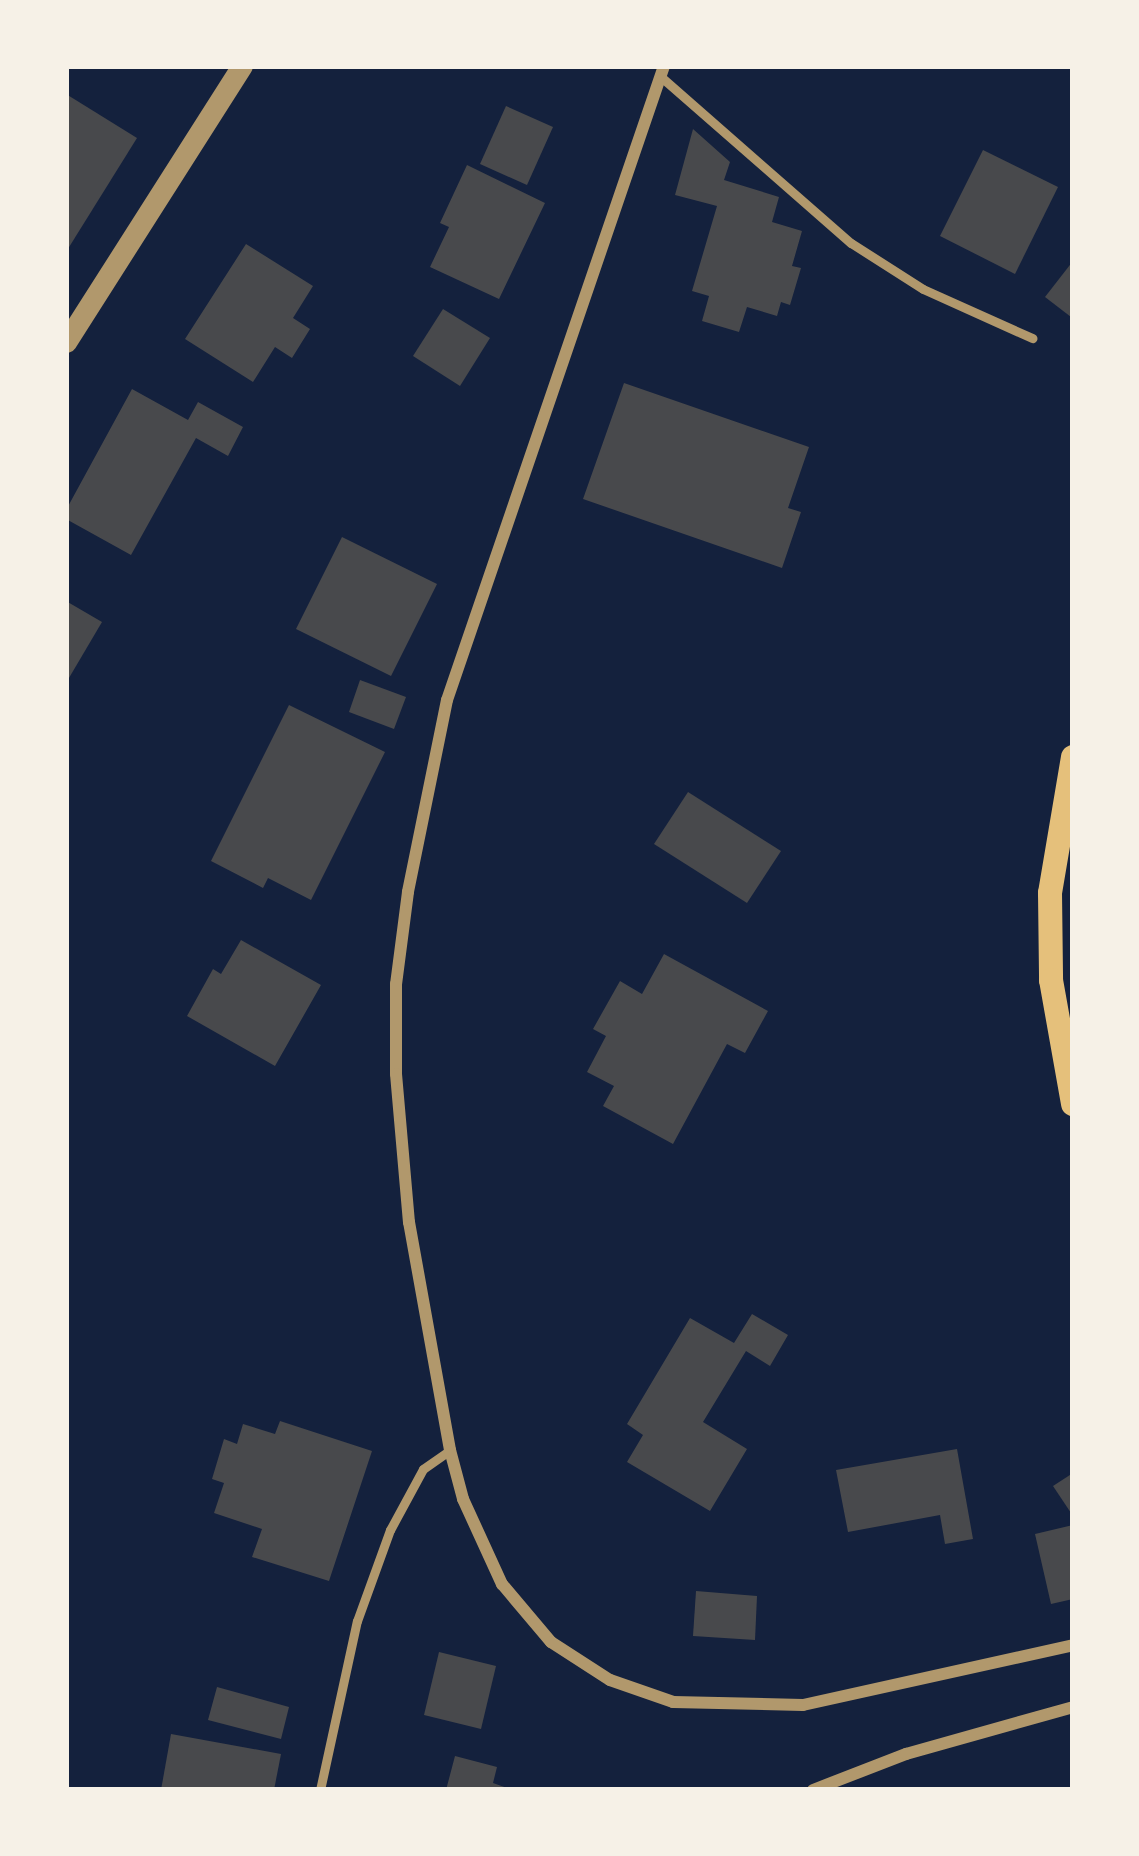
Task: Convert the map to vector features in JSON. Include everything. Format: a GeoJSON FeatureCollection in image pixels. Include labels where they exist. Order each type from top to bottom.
{"type":"FeatureCollection","features":[{"type":"Feature","properties":{"kind":"main road"},"geometry":{"type":"LineString","coordinates":[[1073,758],[1050,893],[1052,980],[1073,1104]]}},
{"type":"Feature","properties":{"kind":"street"},"geometry":{"type":"LineString","coordinates":[[66,341],[242,66]]}},
{"type":"Feature","properties":{"kind":"street"},"geometry":{"type":"LineString","coordinates":[[662,71],[447,700],[408,892],[396,984],[396,1075],[409,1222],[450,1450],[463,1499],[502,1584],[551,1642],[610,1680],[673,1702],[803,1705],[1073,1645]]}},
{"type":"Feature","properties":{"kind":"street"},"geometry":{"type":"LineString","coordinates":[[814,1790],[906,1754],[1073,1707]]}},
{"type":"Feature","properties":{"kind":"lane"},"geometry":{"type":"LineString","coordinates":[[662,71],[851,244],[923,289],[1032,338]]}},
{"type":"Feature","properties":{"kind":"lane"},"geometry":{"type":"LineString","coordinates":[[320,1790],[357,1621],[390,1530],[422,1468],[450,1450]]}},
{"type":"Feature","properties":{"kind":"building"},"geometry":{"type":"Polygon","coordinates":[[[66,94],[137,138],[66,252],[66,94]]]}},
{"type":"Feature","properties":{"kind":"building"},"geometry":{"type":"Polygon","coordinates":[[[506,106],[553,127],[527,185],[480,164],[506,106]]]}},
{"type":"Feature","properties":{"kind":"building"},"geometry":{"type":"Polygon","coordinates":[[[693,129],[730,162],[724,180],[779,197],[772,222],[802,231],[792,266],[801,268],[790,305],[781,302],[777,316],[747,307],[739,332],[702,321],[709,296],[692,291],[717,206],[675,195],[693,129]]]}},
{"type":"Feature","properties":{"kind":"building"},"geometry":{"type":"Polygon","coordinates":[[[983,150],[1058,187],[1015,274],[940,236],[983,150]]]}},
{"type":"Feature","properties":{"kind":"building"},"geometry":{"type":"Polygon","coordinates":[[[467,165],[545,203],[499,299],[430,267],[449,227],[440,223],[467,165]]]}},
{"type":"Feature","properties":{"kind":"building"},"geometry":{"type":"Polygon","coordinates":[[[246,244],[313,286],[293,318],[310,329],[292,358],[275,347],[253,382],[185,339],[246,244]]]}},
{"type":"Feature","properties":{"kind":"building"},"geometry":{"type":"Polygon","coordinates":[[[1073,261],[1073,314],[1071,317],[1045,297],[1073,261]]]}},
{"type":"Feature","properties":{"kind":"building"},"geometry":{"type":"Polygon","coordinates":[[[443,309],[490,338],[460,386],[413,356],[443,309]]]}},
{"type":"Feature","properties":{"kind":"building"},"geometry":{"type":"Polygon","coordinates":[[[624,383],[809,447],[788,508],[801,512],[782,568],[583,499],[624,383]]]}},
{"type":"Feature","properties":{"kind":"building"},"geometry":{"type":"Polygon","coordinates":[[[132,389],[188,420],[198,402],[243,427],[228,456],[196,438],[131,555],[66,519],[66,510],[132,389]]]}},
{"type":"Feature","properties":{"kind":"building"},"geometry":{"type":"Polygon","coordinates":[[[342,537],[437,584],[391,676],[296,629],[342,537]]]}},
{"type":"Feature","properties":{"kind":"building"},"geometry":{"type":"Polygon","coordinates":[[[66,601],[102,622],[66,683],[66,601]]]}},
{"type":"Feature","properties":{"kind":"building"},"geometry":{"type":"Polygon","coordinates":[[[360,680],[406,697],[394,729],[349,712],[360,680]]]}},
{"type":"Feature","properties":{"kind":"building"},"geometry":{"type":"Polygon","coordinates":[[[289,705],[385,752],[311,900],[268,878],[263,888],[211,861],[289,705]]]}},
{"type":"Feature","properties":{"kind":"building"},"geometry":{"type":"Polygon","coordinates":[[[688,792],[781,851],[747,903],[654,844],[688,792]]]}},
{"type":"Feature","properties":{"kind":"building"},"geometry":{"type":"Polygon","coordinates":[[[241,940],[321,985],[275,1066],[187,1016],[213,969],[221,974],[241,940]]]}},
{"type":"Feature","properties":{"kind":"building"},"geometry":{"type":"Polygon","coordinates":[[[664,954],[768,1011],[745,1053],[727,1044],[673,1144],[603,1106],[614,1086],[587,1072],[606,1036],[593,1029],[620,981],[642,994],[664,954]]]}},
{"type":"Feature","properties":{"kind":"building"},"geometry":{"type":"Polygon","coordinates":[[[752,1314],[788,1335],[770,1366],[746,1351],[703,1422],[747,1449],[710,1511],[627,1462],[643,1435],[627,1424],[690,1318],[734,1343],[752,1314]]]}},
{"type":"Feature","properties":{"kind":"building"},"geometry":{"type":"Polygon","coordinates":[[[280,1421],[372,1451],[329,1581],[252,1557],[262,1529],[214,1513],[224,1483],[212,1479],[224,1439],[237,1444],[243,1424],[275,1434],[280,1421]]]}},
{"type":"Feature","properties":{"kind":"building"},"geometry":{"type":"Polygon","coordinates":[[[957,1449],[973,1539],[945,1544],[940,1515],[848,1532],[836,1470],[957,1449]]]}},
{"type":"Feature","properties":{"kind":"building"},"geometry":{"type":"Polygon","coordinates":[[[1073,1473],[1073,1516],[1053,1486],[1073,1473]]]}},
{"type":"Feature","properties":{"kind":"building"},"geometry":{"type":"Polygon","coordinates":[[[1073,1525],[1073,1599],[1051,1604],[1035,1534],[1073,1525]]]}},
{"type":"Feature","properties":{"kind":"building"},"geometry":{"type":"Polygon","coordinates":[[[696,1591],[757,1596],[755,1640],[693,1636],[696,1591]]]}},
{"type":"Feature","properties":{"kind":"building"},"geometry":{"type":"Polygon","coordinates":[[[439,1652],[496,1666],[481,1729],[424,1715],[439,1652]]]}},
{"type":"Feature","properties":{"kind":"building"},"geometry":{"type":"Polygon","coordinates":[[[217,1687],[289,1707],[281,1739],[208,1720],[217,1687]]]}},
{"type":"Feature","properties":{"kind":"building"},"geometry":{"type":"Polygon","coordinates":[[[171,1734],[281,1754],[274,1790],[161,1790],[171,1734]]]}},
{"type":"Feature","properties":{"kind":"building"},"geometry":{"type":"Polygon","coordinates":[[[455,1756],[497,1767],[493,1783],[513,1790],[446,1790],[455,1756]]]}}]}
